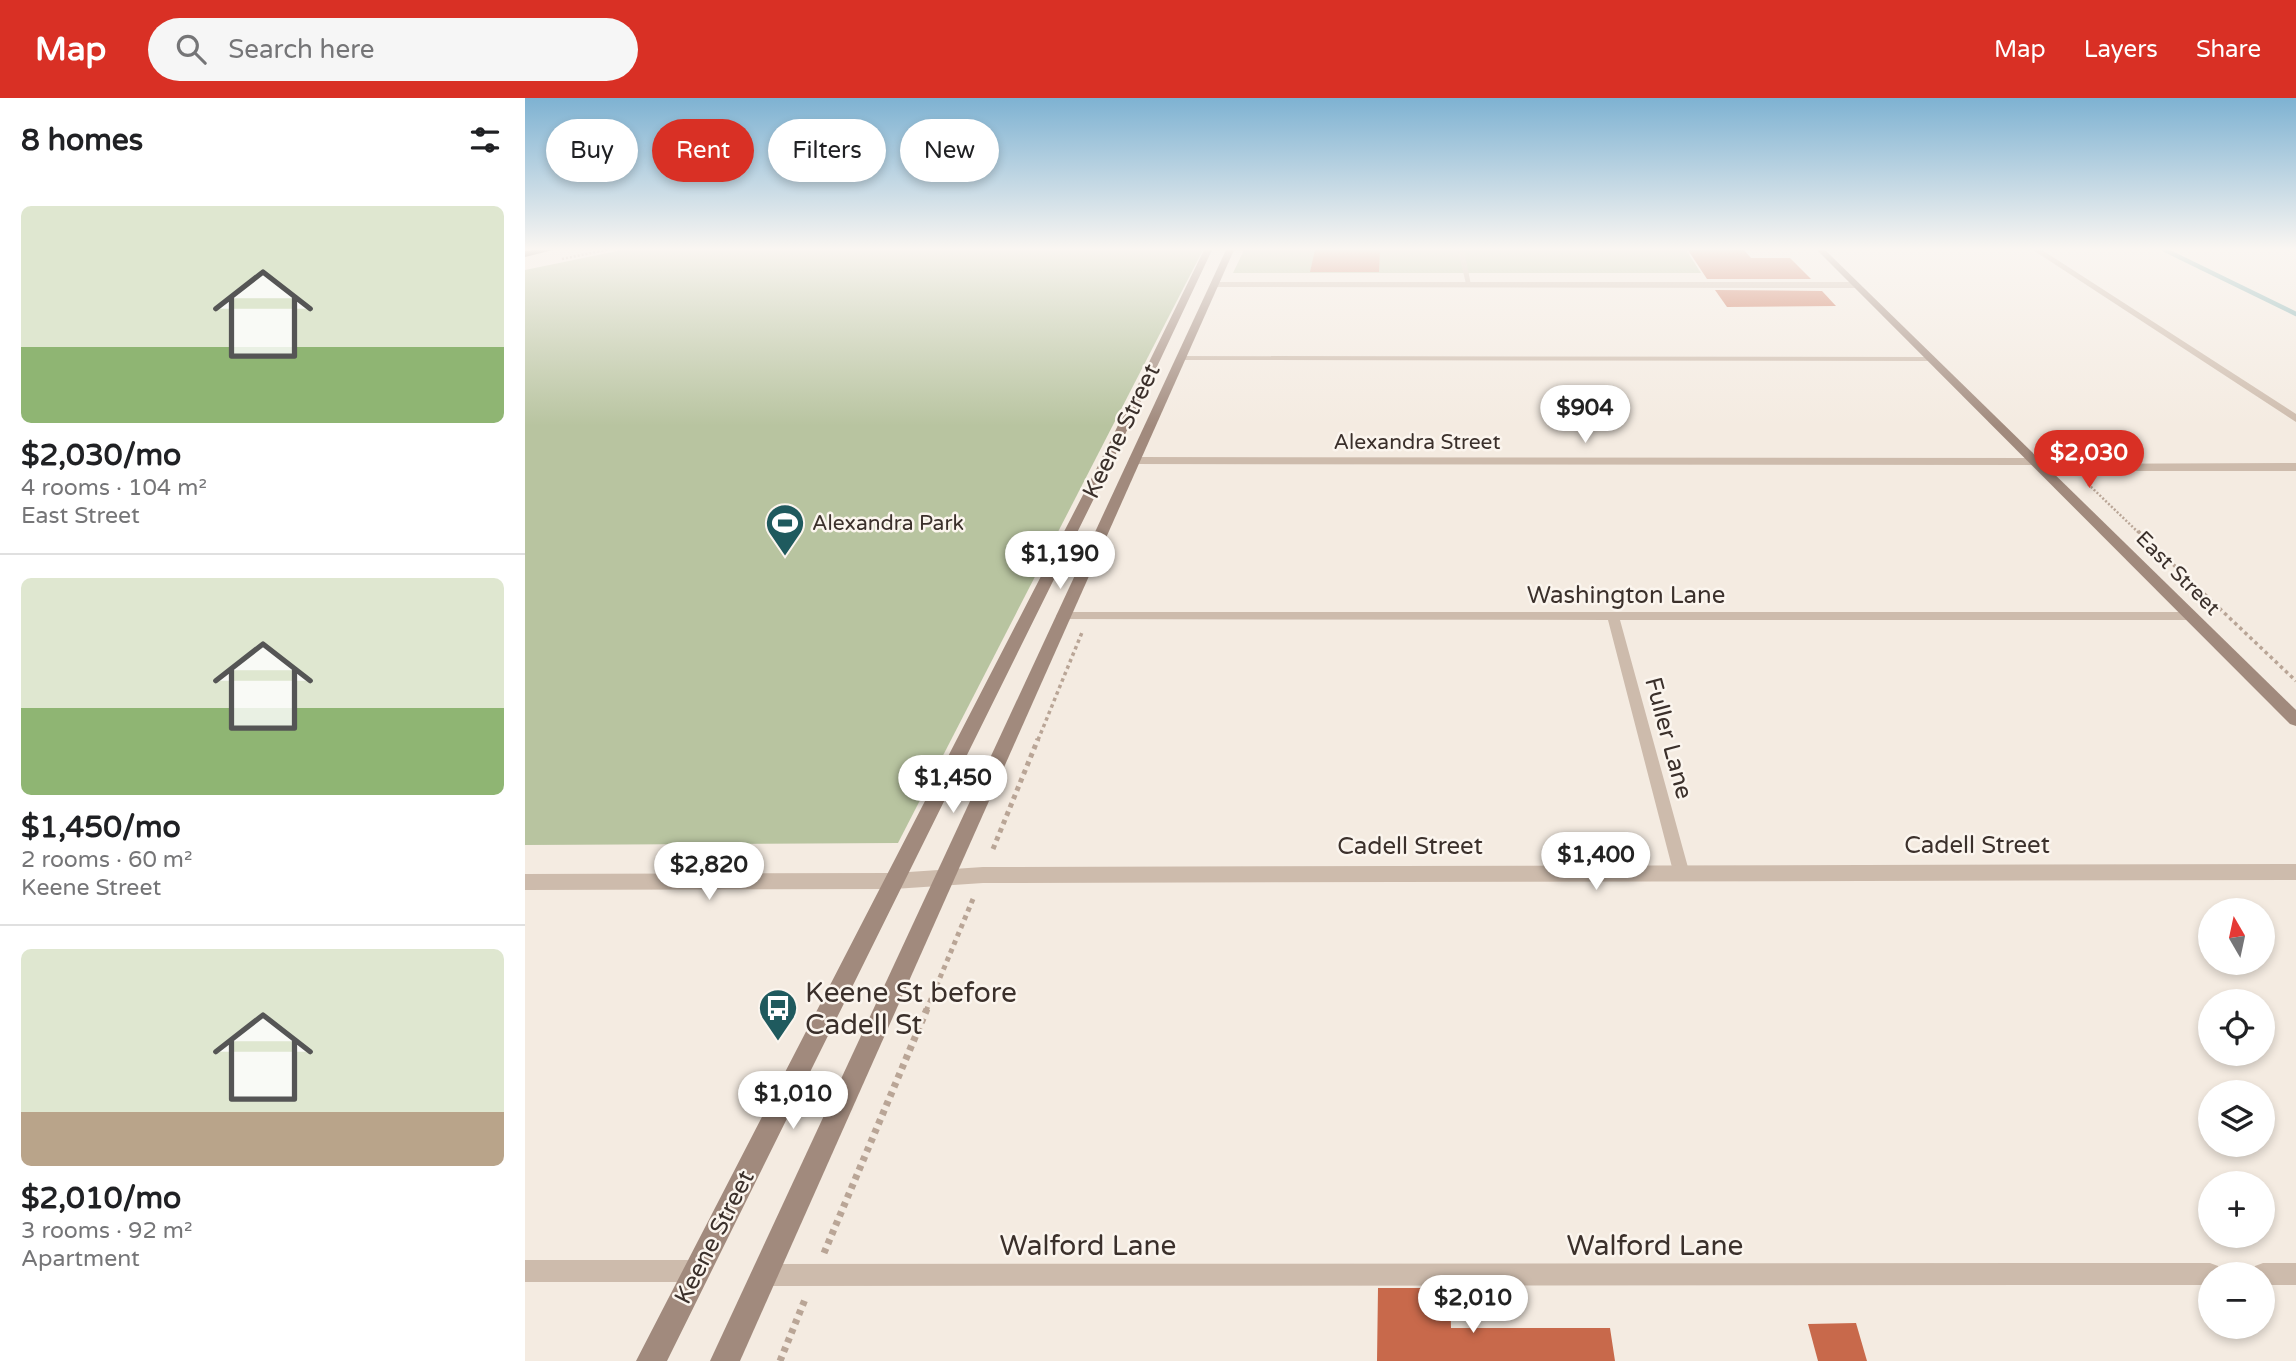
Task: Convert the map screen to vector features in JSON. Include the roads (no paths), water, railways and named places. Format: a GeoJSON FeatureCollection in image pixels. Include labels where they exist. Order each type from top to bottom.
{"type":"FeatureCollection","features":[{"type":"Feature","properties":{"kind":"street","name":"Keene Street"},"geometry":{"type":"LineString","coordinates":[[652,1361],[1107,460],[1180,309]]}},
{"type":"Feature","properties":{"kind":"street","name":"Keene Street"},"geometry":{"type":"LineString","coordinates":[[725,1361],[1204,309]]}},
{"type":"Feature","properties":{"kind":"street","name":"East Street"},"geometry":{"type":"LineString","coordinates":[[1881,309],[2296,720]]}},
{"type":"Feature","properties":{"kind":"street"},"geometry":{"type":"LineString","coordinates":[[2127,309],[2296,419]]}},
{"type":"Feature","properties":{"kind":"street"},"geometry":{"type":"LineString","coordinates":[[1107,460],[1133,461]]}},
{"type":"Feature","properties":{"kind":"street","name":"Alexandra Street"},"geometry":{"type":"LineString","coordinates":[[1133,461],[2296,467]]}},
{"type":"Feature","properties":{"kind":"street","name":"Cadell Street"},"geometry":{"type":"LineString","coordinates":[[525,882],[894,881],[948,875],[1681,871],[2296,872]]}},
{"type":"Feature","properties":{"kind":"lane"},"geometry":{"type":"LineString","coordinates":[[1180,358],[1932,359]]}},
{"type":"Feature","properties":{"kind":"lane","name":"Washington Lane"},"geometry":{"type":"LineString","coordinates":[[1062,616],[2191,616]]}},
{"type":"Feature","properties":{"kind":"lane","name":"Fuller Lane"},"geometry":{"type":"LineString","coordinates":[[1613,616],[1681,871]]}},
{"type":"Feature","properties":{"kind":"lane"},"geometry":{"type":"LineString","coordinates":[[525,1271],[697,1271]]}},
{"type":"Feature","properties":{"kind":"lane","name":"Walford Lane"},"geometry":{"type":"LineString","coordinates":[[764,1275],[2198,1274]]}},
{"type":"Feature","properties":{"kind":"lane"},"geometry":{"type":"LineString","coordinates":[[2275,1274],[2296,1274]]}},
{"type":"Feature","properties":{"kind":"waterway"},"geometry":{"type":"LineString","coordinates":[[2286,309],[2296,314]]}},
{"type":"Feature","properties":{"kind":"place","name":"Alexandra Park"},"geometry":{"type":"Point","coordinates":[785,557]}},
{"type":"Feature","properties":{"kind":"place","name":"Keene St before Cadell St"},"geometry":{"type":"Point","coordinates":[778,1042]}}]}
